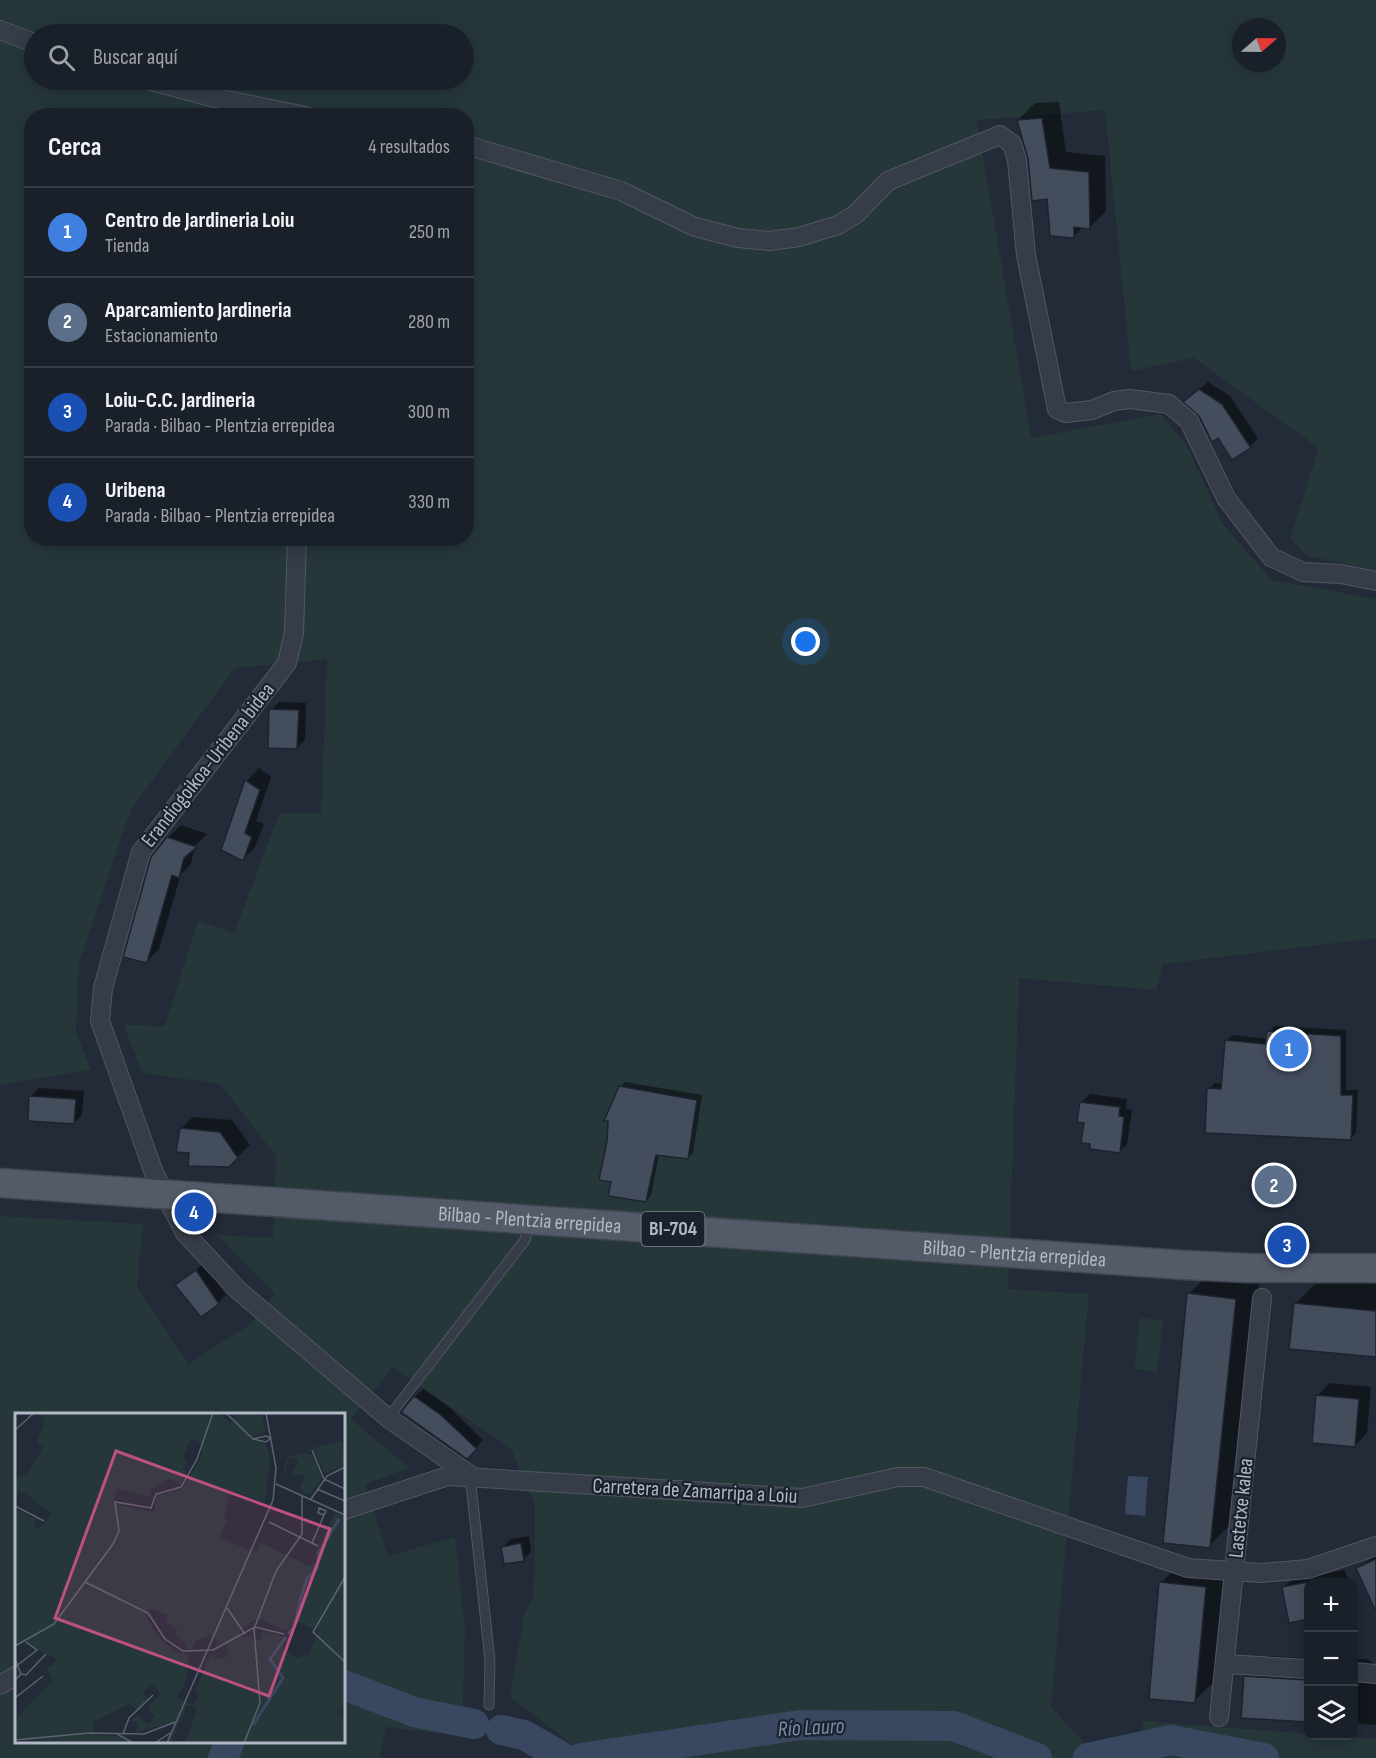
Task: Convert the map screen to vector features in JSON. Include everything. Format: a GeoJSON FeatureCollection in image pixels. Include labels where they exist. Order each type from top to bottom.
{"type":"FeatureCollection","features":[{"type":"Feature","properties":{"kind":"main road","name":"Bilbao - Plentzia errepidea"},"geometry":{"type":"LineString","coordinates":[[0,1183],[1185,1265],[1376,1268]]}},
{"type":"Feature","properties":{"kind":"street"},"geometry":{"type":"LineString","coordinates":[[0,30],[24,39]]}},
{"type":"Feature","properties":{"kind":"street"},"geometry":{"type":"LineString","coordinates":[[185,90],[266,108]]}},
{"type":"Feature","properties":{"kind":"street"},"geometry":{"type":"LineString","coordinates":[[474,147],[621,191],[695,227],[738,238],[769,241],[799,237],[838,225],[856,214],[888,181],[1000,135],[1012,144],[1017,160],[1026,255],[1057,409],[1066,413],[1092,410],[1114,401],[1130,399],[1169,404],[1189,421],[1226,498],[1271,557],[1303,572],[1341,574],[1376,581]]}},
{"type":"Feature","properties":{"kind":"street","name":"Erandiogoikoa-Uribena bidea"},"geometry":{"type":"LineString","coordinates":[[297,546],[294,633],[287,663],[141,852],[103,988],[100,1020],[154,1173],[185,1233],[238,1290],[388,1418],[470,1475]]}},
{"type":"Feature","properties":{"kind":"street","name":"Lastetxe kalea"},"geometry":{"type":"LineString","coordinates":[[1219,1717],[1262,1298]]}},
{"type":"Feature","properties":{"kind":"street","name":"Carretera de Zamarripa a Loiu"},"geometry":{"type":"LineString","coordinates":[[345,1510],[448,1476],[470,1475],[746,1496],[802,1498],[898,1477],[924,1477],[1188,1568],[1261,1573],[1308,1569],[1376,1546]]}},
{"type":"Feature","properties":{"kind":"street"},"geometry":{"type":"LineString","coordinates":[[1225,1664],[1304,1669]]}},
{"type":"Feature","properties":{"kind":"street"},"geometry":{"type":"LineString","coordinates":[[1358,1672],[1376,1674]]}},
{"type":"Feature","properties":{"kind":"street"},"geometry":{"type":"LineString","coordinates":[[0,1685],[15,1677]]}},
{"type":"Feature","properties":{"kind":"lane"},"geometry":{"type":"LineString","coordinates":[[388,1418],[525,1240],[529,1220]]}},
{"type":"Feature","properties":{"kind":"lane"},"geometry":{"type":"LineString","coordinates":[[470,1475],[490,1661],[489,1705]]}},
{"type":"Feature","properties":{"kind":"shaded area"},"geometry":{"type":"Polygon","coordinates":[[[0,0],[1376,0],[1376,570],[1307,556],[1290,538],[1319,448],[1194,358],[1131,371],[1105,110],[977,120],[1031,438],[1160,414],[1186,444],[1224,526],[1272,580],[1376,599],[1376,938],[1163,964],[1156,990],[1019,978],[1008,1289],[1089,1294],[1051,1707],[1099,1758],[591,1758],[510,1697],[524,1615],[534,1596],[535,1505],[511,1449],[393,1367],[351,1419],[409,1468],[365,1484],[388,1556],[455,1537],[465,1628],[462,1736],[386,1727],[379,1758],[0,1758],[0,1216],[143,1224],[137,1287],[188,1364],[252,1323],[275,1294],[218,1235],[273,1238],[276,1156],[220,1084],[142,1073],[124,1025],[165,1026],[198,921],[234,933],[279,814],[321,814],[327,659],[235,668],[131,809],[79,964],[76,1031],[91,1070],[0,1085],[0,0]]]}},
{"type":"Feature","properties":{"kind":"shaded area"},"geometry":{"type":"Polygon","coordinates":[[[1140,1318],[1163,1321],[1157,1372],[1134,1369],[1140,1318]]]}},
{"type":"Feature","properties":{"kind":"shaded area"},"geometry":{"type":"Polygon","coordinates":[[[1142,1721],[1304,1733],[1304,1740],[1376,1739],[1376,1758],[1140,1758],[1142,1721]]]}},
{"type":"Feature","properties":{"kind":"water"},"geometry":{"type":"Polygon","coordinates":[[[1128,1476],[1148,1477],[1145,1516],[1125,1514],[1128,1476]]]}},
{"type":"Feature","properties":{"kind":"building"},"geometry":{"type":"Polygon","coordinates":[[[1042,118],[1050,168],[1089,172],[1090,229],[1074,227],[1074,238],[1050,236],[1047,199],[1032,201],[1028,159],[1017,120],[1042,118]]]}},
{"type":"Feature","properties":{"kind":"building"},"geometry":{"type":"Polygon","coordinates":[[[1199,389],[1222,404],[1251,448],[1232,460],[1218,438],[1212,442],[1199,416],[1183,402],[1199,389]]]}},
{"type":"Feature","properties":{"kind":"building"},"geometry":{"type":"Polygon","coordinates":[[[269,709],[299,710],[297,749],[268,748],[269,709]]]}},
{"type":"Feature","properties":{"kind":"building"},"geometry":{"type":"Polygon","coordinates":[[[245,780],[260,790],[245,833],[252,837],[243,861],[221,850],[245,780]]]}},
{"type":"Feature","properties":{"kind":"building"},"geometry":{"type":"Polygon","coordinates":[[[167,837],[197,847],[184,858],[179,878],[172,875],[147,963],[123,957],[151,857],[167,837]]]}},
{"type":"Feature","properties":{"kind":"building"},"geometry":{"type":"Polygon","coordinates":[[[1267,1031],[1341,1036],[1341,1095],[1353,1095],[1351,1140],[1205,1133],[1207,1088],[1221,1089],[1225,1040],[1265,1044],[1267,1031]]]}},
{"type":"Feature","properties":{"kind":"building"},"geometry":{"type":"Polygon","coordinates":[[[619,1086],[697,1100],[688,1159],[656,1155],[646,1202],[608,1196],[611,1182],[599,1180],[607,1141],[608,1121],[604,1121],[619,1086]]]}},
{"type":"Feature","properties":{"kind":"building"},"geometry":{"type":"Polygon","coordinates":[[[29,1096],[76,1099],[74,1124],[28,1121],[29,1096]]]}},
{"type":"Feature","properties":{"kind":"building"},"geometry":{"type":"Polygon","coordinates":[[[1080,1102],[1120,1107],[1119,1116],[1124,1117],[1120,1153],[1090,1149],[1090,1144],[1081,1143],[1084,1123],[1077,1122],[1080,1102]]]}},
{"type":"Feature","properties":{"kind":"building"},"geometry":{"type":"Polygon","coordinates":[[[180,1128],[220,1132],[238,1158],[229,1167],[188,1166],[189,1153],[176,1152],[180,1128]]]}},
{"type":"Feature","properties":{"kind":"building"},"geometry":{"type":"Polygon","coordinates":[[[196,1270],[219,1304],[201,1317],[175,1285],[196,1270]]]}},
{"type":"Feature","properties":{"kind":"building"},"geometry":{"type":"Polygon","coordinates":[[[1187,1293],[1236,1299],[1210,1548],[1163,1543],[1187,1293]]]}},
{"type":"Feature","properties":{"kind":"building"},"geometry":{"type":"Polygon","coordinates":[[[1294,1303],[1376,1311],[1376,1357],[1289,1349],[1294,1303]]]}},
{"type":"Feature","properties":{"kind":"building"},"geometry":{"type":"Polygon","coordinates":[[[1316,1395],[1359,1399],[1355,1447],[1312,1443],[1316,1395]]]}},
{"type":"Feature","properties":{"kind":"building"},"geometry":{"type":"Polygon","coordinates":[[[414,1396],[441,1415],[477,1449],[467,1459],[401,1412],[414,1396]]]}},
{"type":"Feature","properties":{"kind":"building"},"geometry":{"type":"Polygon","coordinates":[[[521,1543],[524,1561],[504,1564],[501,1547],[521,1543]]]}},
{"type":"Feature","properties":{"kind":"building"},"geometry":{"type":"Polygon","coordinates":[[[1376,1559],[1376,1612],[1356,1568],[1376,1559]]]}},
{"type":"Feature","properties":{"kind":"building"},"geometry":{"type":"Polygon","coordinates":[[[1159,1582],[1206,1587],[1195,1703],[1149,1699],[1159,1582]]]}},
{"type":"Feature","properties":{"kind":"building"},"geometry":{"type":"Polygon","coordinates":[[[1304,1583],[1304,1620],[1289,1623],[1282,1587],[1304,1583]]]}},
{"type":"Feature","properties":{"kind":"building"},"geometry":{"type":"Polygon","coordinates":[[[1244,1676],[1304,1680],[1304,1722],[1241,1718],[1244,1676]]]}},
{"type":"Feature","properties":{"kind":"waterway","name":"Río Lauro"},"geometry":{"type":"LineString","coordinates":[[345,1685],[414,1712],[474,1724]]}},
{"type":"Feature","properties":{"kind":"waterway","name":"Río Lauro"},"geometry":{"type":"LineString","coordinates":[[581,1758],[800,1725],[954,1726],[1037,1758]]}},
{"type":"Feature","properties":{"kind":"waterway","name":"Río Lauro"},"geometry":{"type":"LineString","coordinates":[[501,1730],[524,1735],[564,1758]]}},
{"type":"Feature","properties":{"kind":"waterway","name":"Río Lauro"},"geometry":{"type":"LineString","coordinates":[[1088,1758],[1171,1740],[1264,1758]]}},
{"type":"Feature","properties":{"kind":"waterway","name":"Río Lauro"},"geometry":{"type":"LineString","coordinates":[[223,1758],[229,1743]]}},
{"type":"Feature","properties":{"kind":"place","name":"Centro de Jardineria Loiu"},"geometry":{"type":"Point","coordinates":[1289,1049]}},
{"type":"Feature","properties":{"kind":"place","name":"Aparcamiento Jardineria"},"geometry":{"type":"Point","coordinates":[1274,1185]}},
{"type":"Feature","properties":{"kind":"place","name":"Uribena"},"geometry":{"type":"Point","coordinates":[194,1212]}},
{"type":"Feature","properties":{"kind":"place","name":"Loiu-C.C. Jardineria"},"geometry":{"type":"Point","coordinates":[1287,1245]}}]}
